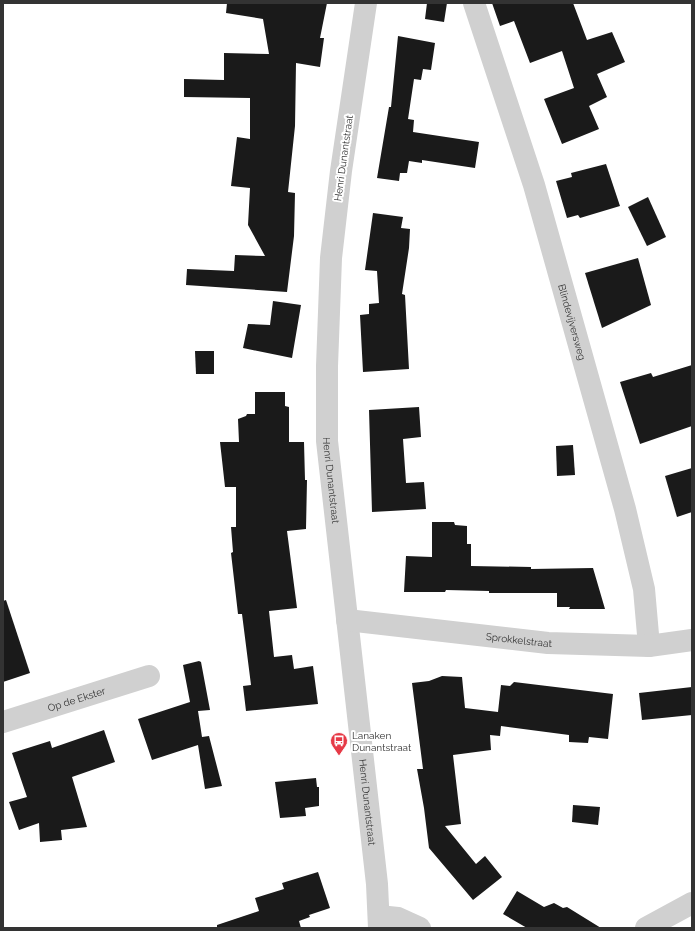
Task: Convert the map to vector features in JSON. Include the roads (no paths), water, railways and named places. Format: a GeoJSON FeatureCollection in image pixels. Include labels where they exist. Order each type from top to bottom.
{"type":"FeatureCollection","features":[{"type":"Feature","properties":{"kind":"street","name":"Henri Dunantstraat"},"geometry":{"type":"LineString","coordinates":[[366,3],[341,171],[333,243],[327,366],[327,441],[377,884],[379,922],[398,918],[420,928]]}},
{"type":"Feature","properties":{"kind":"street","name":"Blindevijversweg"},"geometry":{"type":"LineString","coordinates":[[474,3],[534,185],[625,509],[644,589],[649,646]]}},
{"type":"Feature","properties":{"kind":"street","name":"Sprokkelstraat"},"geometry":{"type":"LineString","coordinates":[[347,620],[548,643],[649,646],[692,640]]}},
{"type":"Feature","properties":{"kind":"street","name":"Op de Ekster"},"geometry":{"type":"LineString","coordinates":[[3,722],[149,676]]}},
{"type":"Feature","properties":{"kind":"street"},"geometry":{"type":"LineString","coordinates":[[646,928],[692,903]]}},
{"type":"Feature","properties":{"kind":"place","name":"Lanaken Dunantstraat"},"geometry":{"type":"Point","coordinates":[339,756]}}]}
